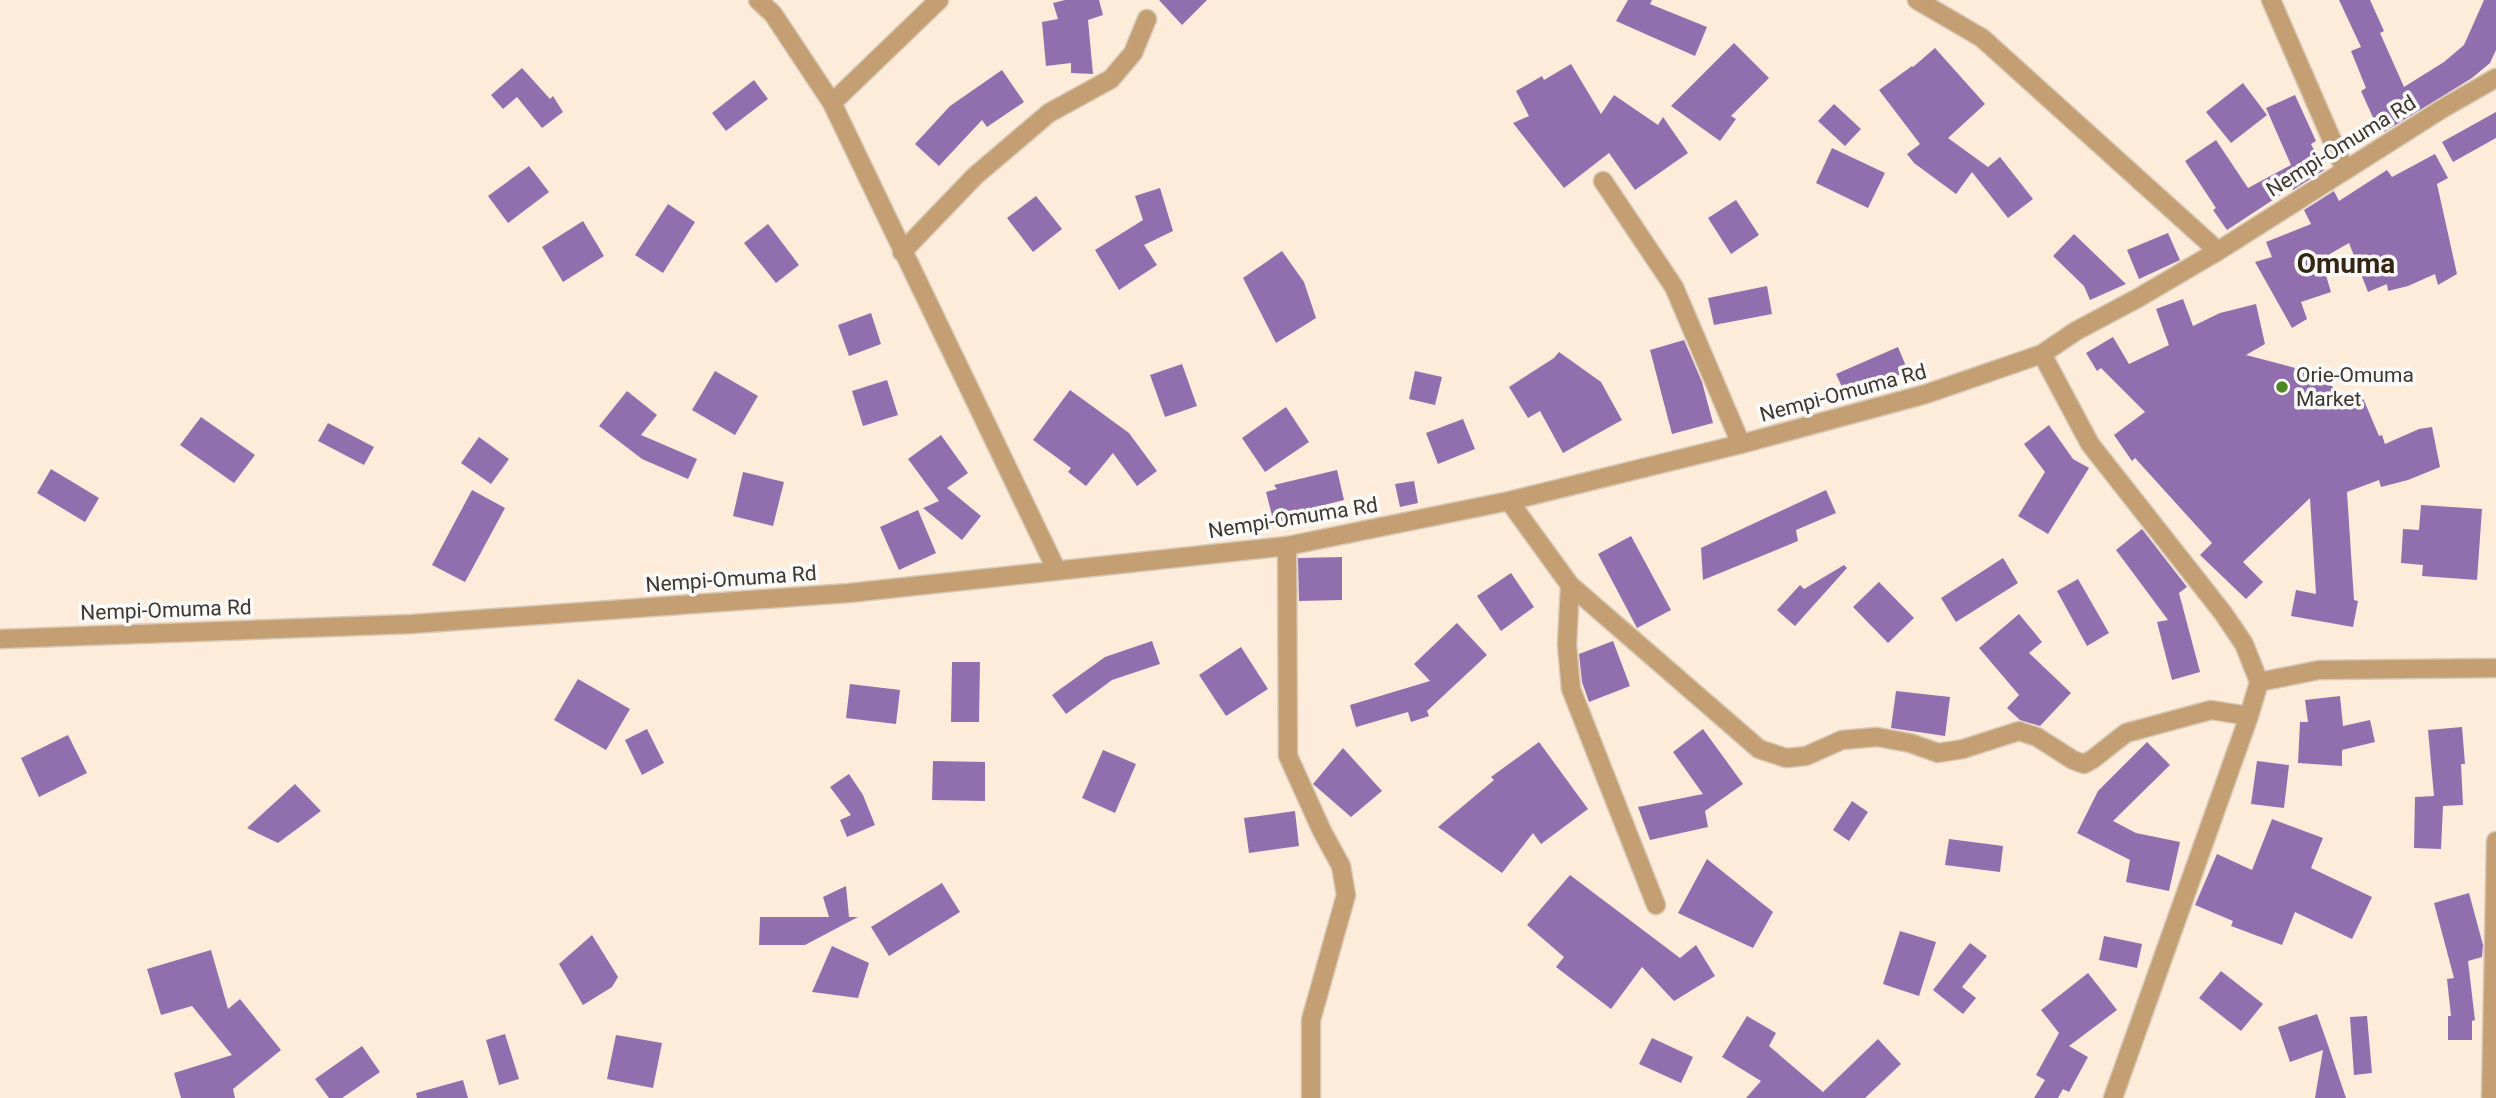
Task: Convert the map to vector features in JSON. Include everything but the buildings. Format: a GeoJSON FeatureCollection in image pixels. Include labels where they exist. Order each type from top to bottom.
{"type":"FeatureCollection","features":[{"type":"Feature","properties":{"kind":"street"},"geometry":{"type":"LineString","coordinates":[[758,0],[772,14],[832,103],[1057,571]]}},
{"type":"Feature","properties":{"kind":"street"},"geometry":{"type":"LineString","coordinates":[[832,103],[939,0]]}},
{"type":"Feature","properties":{"kind":"street"},"geometry":{"type":"LineString","coordinates":[[1917,0],[1982,38],[2218,250]]}},
{"type":"Feature","properties":{"kind":"street"},"geometry":{"type":"LineString","coordinates":[[2271,0],[2345,170]]}},
{"type":"Feature","properties":{"kind":"street"},"geometry":{"type":"LineString","coordinates":[[902,252],[975,176],[1049,113],[1111,79],[1133,54],[1147,19]]}},
{"type":"Feature","properties":{"kind":"street","name":"Nempi-Omuma Rd"},"geometry":{"type":"LineString","coordinates":[[0,639],[412,624],[849,593],[1287,546],[1508,501],[1741,444],[1926,394],[2042,354],[2218,250],[2445,107],[2496,78]]}},
{"type":"Feature","properties":{"kind":"street"},"geometry":{"type":"LineString","coordinates":[[1603,181],[1674,287],[1741,444]]}},
{"type":"Feature","properties":{"kind":"street"},"geometry":{"type":"LineString","coordinates":[[2042,354],[2090,444],[2224,613],[2244,644],[2259,682],[2113,1098]]}},
{"type":"Feature","properties":{"kind":"street"},"geometry":{"type":"LineString","coordinates":[[1508,501],[1570,585],[1759,749],[1786,758],[1806,756],[1842,740],[1877,737],[1910,743],[1938,753],[1963,749],[2019,731],[2037,737],[2084,764],[2094,760],[2126,733],[2211,710],[2249,716]]}},
{"type":"Feature","properties":{"kind":"street"},"geometry":{"type":"LineString","coordinates":[[1287,546],[1288,755],[1341,866],[1346,895],[1311,1020],[1311,1098]]}},
{"type":"Feature","properties":{"kind":"street"},"geometry":{"type":"LineString","coordinates":[[1570,585],[1567,645],[1571,688],[1656,905]]}},
{"type":"Feature","properties":{"kind":"street"},"geometry":{"type":"LineString","coordinates":[[2259,682],[2319,670],[2496,668]]}},
{"type":"Feature","properties":{"kind":"street"},"geometry":{"type":"LineString","coordinates":[[2491,1098],[2496,841]]}},
{"type":"Feature","properties":{"kind":"place","name":"Orie-Omuma Market"},"geometry":{"type":"Point","coordinates":[2282,387]}},
{"type":"Feature","properties":{"kind":"district","name":"Omuma"},"geometry":{"type":"Point","coordinates":[2346,263]}}]}
